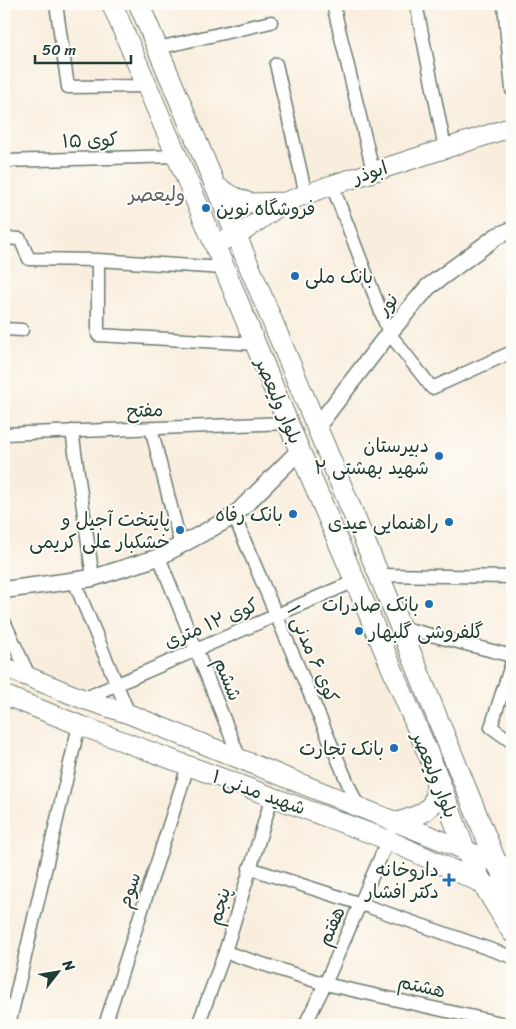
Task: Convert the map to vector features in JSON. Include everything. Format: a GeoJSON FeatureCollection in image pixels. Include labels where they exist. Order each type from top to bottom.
{"type":"FeatureCollection","features":[{"type":"Feature","properties":{"kind":"main road","name":"بلوار ولیعصر"},"geometry":{"type":"LineString","coordinates":[[112,4],[434,770],[465,850],[512,932]]}},
{"type":"Feature","properties":{"kind":"main road","name":"بلوار ولیعصر"},"geometry":{"type":"LineString","coordinates":[[139,4],[400,627],[504,866],[512,890]]}},
{"type":"Feature","properties":{"kind":"main road","name":"ابوذر"},"geometry":{"type":"LineString","coordinates":[[214,243],[237,236],[285,202],[373,171],[512,127]]}},
{"type":"Feature","properties":{"kind":"main road"},"geometry":{"type":"LineString","coordinates":[[214,185],[235,198],[250,203],[285,202]]}},
{"type":"Feature","properties":{"kind":"main road"},"geometry":{"type":"LineString","coordinates":[[300,450],[316,428]]}},
{"type":"Feature","properties":{"kind":"main road","name":"شهید مدنی ۱"},"geometry":{"type":"LineString","coordinates":[[4,667],[83,699],[129,714],[504,866]]}},
{"type":"Feature","properties":{"kind":"main road","name":"شهید مدنی ۱"},"geometry":{"type":"LineString","coordinates":[[4,695],[79,725],[388,840],[512,897]]}},
{"type":"Feature","properties":{"kind":"main road"},"geometry":{"type":"LineString","coordinates":[[118,739],[129,714]]}},
{"type":"Feature","properties":{"kind":"main road"},"geometry":{"type":"LineString","coordinates":[[395,823],[416,816],[428,809],[434,802],[436,793],[434,770]]}},
{"type":"Feature","properties":{"kind":"street"},"geometry":{"type":"LineString","coordinates":[[56,4],[68,87],[146,86]]}},
{"type":"Feature","properties":{"kind":"street"},"geometry":{"type":"LineString","coordinates":[[333,4],[373,171]]}},
{"type":"Feature","properties":{"kind":"street"},"geometry":{"type":"LineString","coordinates":[[416,4],[445,148]]}},
{"type":"Feature","properties":{"kind":"street"},"geometry":{"type":"LineString","coordinates":[[504,4],[512,90]]}},
{"type":"Feature","properties":{"kind":"street"},"geometry":{"type":"LineString","coordinates":[[158,48],[271,22]]}},
{"type":"Feature","properties":{"kind":"street"},"geometry":{"type":"LineString","coordinates":[[276,64],[306,194]]}},
{"type":"Feature","properties":{"kind":"street","name":"کوی ۱۵"},"geometry":{"type":"LineString","coordinates":[[4,161],[177,156]]}},
{"type":"Feature","properties":{"kind":"street"},"geometry":{"type":"LineString","coordinates":[[332,185],[389,333],[432,388],[512,352]]}},
{"type":"Feature","properties":{"kind":"street","name":"نور"},"geometry":{"type":"LineString","coordinates":[[316,428],[389,333],[428,287],[497,236],[512,230]]}},
{"type":"Feature","properties":{"kind":"street"},"geometry":{"type":"LineString","coordinates":[[4,238],[20,239],[29,259],[98,260],[224,268]]}},
{"type":"Feature","properties":{"kind":"street"},"geometry":{"type":"LineString","coordinates":[[98,260],[98,335],[256,344]]}},
{"type":"Feature","properties":{"kind":"street"},"geometry":{"type":"LineString","coordinates":[[4,329],[22,330]]}},
{"type":"Feature","properties":{"kind":"street","name":"مفتح"},"geometry":{"type":"LineString","coordinates":[[4,434],[288,423]]}},
{"type":"Feature","properties":{"kind":"street"},"geometry":{"type":"LineString","coordinates":[[151,428],[181,546]]}},
{"type":"Feature","properties":{"kind":"street"},"geometry":{"type":"LineString","coordinates":[[72,431],[93,578]]}},
{"type":"Feature","properties":{"kind":"street"},"geometry":{"type":"LineString","coordinates":[[4,590],[93,578],[159,557],[234,516],[300,450]]}},
{"type":"Feature","properties":{"kind":"street","name":"کوی ۶ مدنی ۱"},"geometry":{"type":"LineString","coordinates":[[234,516],[358,807]]}},
{"type":"Feature","properties":{"kind":"street","name":"ششم"},"geometry":{"type":"LineString","coordinates":[[159,557],[240,759]]}},
{"type":"Feature","properties":{"kind":"street"},"geometry":{"type":"LineString","coordinates":[[379,575],[512,577]]}},
{"type":"Feature","properties":{"kind":"street"},"geometry":{"type":"LineString","coordinates":[[74,581],[129,714]]}},
{"type":"Feature","properties":{"kind":"street","name":"کوی ۱۲ متری"},"geometry":{"type":"LineString","coordinates":[[83,699],[354,581]]}},
{"type":"Feature","properties":{"kind":"street"},"geometry":{"type":"LineString","coordinates":[[4,621],[30,678]]}},
{"type":"Feature","properties":{"kind":"street"},"geometry":{"type":"LineString","coordinates":[[400,627],[512,656]]}},
{"type":"Feature","properties":{"kind":"street"},"geometry":{"type":"LineString","coordinates":[[512,662],[491,727],[512,742]]}},
{"type":"Feature","properties":{"kind":"street"},"geometry":{"type":"LineString","coordinates":[[9,1025],[79,725]]}},
{"type":"Feature","properties":{"kind":"street","name":"سوم"},"geometry":{"type":"LineString","coordinates":[[105,1025],[188,766]]}},
{"type":"Feature","properties":{"kind":"street","name":"پنجم"},"geometry":{"type":"LineString","coordinates":[[198,1025],[225,952],[272,797]]}},
{"type":"Feature","properties":{"kind":"street","name":"هفتم"},"geometry":{"type":"LineString","coordinates":[[305,1025],[326,984],[388,840]]}},
{"type":"Feature","properties":{"kind":"street"},"geometry":{"type":"LineString","coordinates":[[249,868],[361,904],[512,957]]}},
{"type":"Feature","properties":{"kind":"street","name":"هشتم"},"geometry":{"type":"LineString","coordinates":[[225,952],[326,984],[510,1025]]}},
{"type":"Feature","properties":{"kind":"place","name":"فروشگاه نوین"},"geometry":{"type":"Point","coordinates":[206,208]}},
{"type":"Feature","properties":{"kind":"place","name":"بانک ملی"},"geometry":{"type":"Point","coordinates":[295,276]}},
{"type":"Feature","properties":{"kind":"place","name":"دبیرستان شهید بهشتی ۲"},"geometry":{"type":"Point","coordinates":[439,456]}},
{"type":"Feature","properties":{"kind":"place","name":"بانک رفاه"},"geometry":{"type":"Point","coordinates":[293,514]}},
{"type":"Feature","properties":{"kind":"place","name":"راهنمایی عیدی"},"geometry":{"type":"Point","coordinates":[449,522]}},
{"type":"Feature","properties":{"kind":"place","name":"پایتخت آجیل و خشکبار علی کریمی"},"geometry":{"type":"Point","coordinates":[180,530]}},
{"type":"Feature","properties":{"kind":"place","name":"بانک صادرات"},"geometry":{"type":"Point","coordinates":[429,604]}},
{"type":"Feature","properties":{"kind":"place","name":"گلفروشی گلبهار"},"geometry":{"type":"Point","coordinates":[359,631]}},
{"type":"Feature","properties":{"kind":"place","name":"بانک تجارت"},"geometry":{"type":"Point","coordinates":[394,748]}},
{"type":"Feature","properties":{"kind":"place","name":"داروخانه دکتر افشار"},"geometry":{"type":"Point","coordinates":[449,880]}},
{"type":"Feature","properties":{"kind":"district","name":"ولیعصر"},"geometry":{"type":"Point","coordinates":[157,194]}}]}
